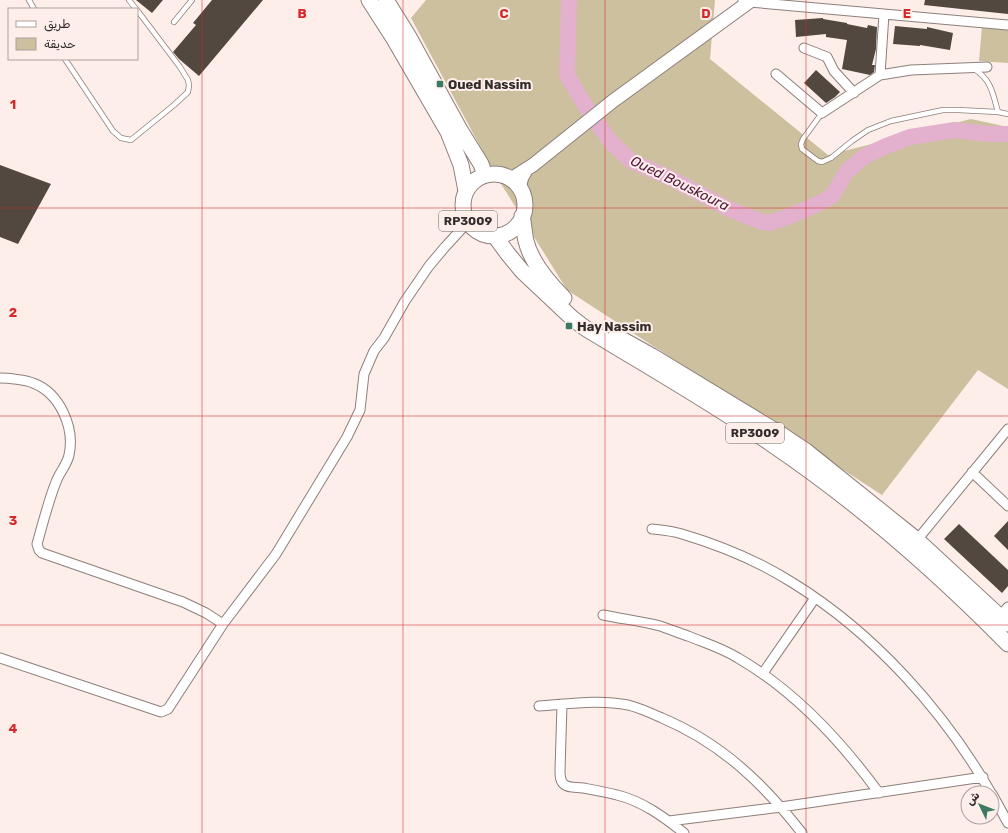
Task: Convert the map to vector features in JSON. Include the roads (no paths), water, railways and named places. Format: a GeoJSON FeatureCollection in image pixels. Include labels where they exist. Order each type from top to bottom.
{"type":"FeatureCollection","features":[{"type":"Feature","properties":{"kind":"main road","name":"RP3009"},"geometry":{"type":"LineString","coordinates":[[368,0],[394,40],[448,132],[461,165],[466,191],[463,204],[465,216],[473,228],[480,232],[500,235],[516,226],[522,216],[525,201],[515,183]]}},
{"type":"Feature","properties":{"kind":"main road"},"geometry":{"type":"LineString","coordinates":[[386,0],[409,36],[460,130],[481,164],[485,175]]}},
{"type":"Feature","properties":{"kind":"main road"},"geometry":{"type":"LineString","coordinates":[[466,191],[474,181],[485,175],[503,175],[515,183]]}},
{"type":"Feature","properties":{"kind":"main road","name":"RP3009"},"geometry":{"type":"LineString","coordinates":[[522,216],[526,242],[534,260],[558,291],[585,316],[597,325],[652,356],[782,435],[830,469],[917,540],[1006,618]]}},
{"type":"Feature","properties":{"kind":"main road","name":"RP3009"},"geometry":{"type":"LineString","coordinates":[[494,235],[522,271],[572,318],[592,332],[715,406],[771,443],[845,498],[901,544],[973,608],[1008,644]]}},
{"type":"Feature","properties":{"kind":"street"},"geometry":{"type":"LineString","coordinates":[[515,183],[526,170],[613,101],[747,1],[1008,25]]}},
{"type":"Feature","properties":{"kind":"street"},"geometry":{"type":"LineString","coordinates":[[880,75],[884,14]]}},
{"type":"Feature","properties":{"kind":"street"},"geometry":{"type":"LineString","coordinates":[[804,48],[827,57],[834,71],[854,93]]}},
{"type":"Feature","properties":{"kind":"street"},"geometry":{"type":"LineString","coordinates":[[776,74],[822,114],[880,75],[911,70],[987,67]]}},
{"type":"Feature","properties":{"kind":"street"},"geometry":{"type":"LineString","coordinates":[[0,658],[162,712],[168,709],[223,624],[276,554],[347,437],[360,410],[364,374],[374,351],[384,338],[405,301],[425,272],[468,222]]}},
{"type":"Feature","properties":{"kind":"street"},"geometry":{"type":"LineString","coordinates":[[0,378],[33,383],[49,393],[61,408],[68,423],[71,438],[69,455],[54,488],[37,544],[39,550],[42,553],[188,604],[223,624]]}},
{"type":"Feature","properties":{"kind":"street"},"geometry":{"type":"LineString","coordinates":[[917,540],[1008,429]]}},
{"type":"Feature","properties":{"kind":"street"},"geometry":{"type":"LineString","coordinates":[[972,472],[1008,506]]}},
{"type":"Feature","properties":{"kind":"street"},"geometry":{"type":"LineString","coordinates":[[652,529],[681,534],[750,560],[793,582],[815,598],[854,628],[890,661],[928,701],[986,785]]}},
{"type":"Feature","properties":{"kind":"street"},"geometry":{"type":"LineString","coordinates":[[763,673],[815,598]]}},
{"type":"Feature","properties":{"kind":"street"},"geometry":{"type":"LineString","coordinates":[[603,615],[660,626],[715,646],[763,673],[798,702],[830,732],[879,793]]}},
{"type":"Feature","properties":{"kind":"street"},"geometry":{"type":"LineString","coordinates":[[540,706],[610,703],[629,706],[676,724],[718,748],[754,779],[782,807],[802,833]]}},
{"type":"Feature","properties":{"kind":"street"},"geometry":{"type":"LineString","coordinates":[[562,704],[560,771],[561,781],[563,784],[566,786],[624,797],[637,802],[669,821],[684,833]]}},
{"type":"Feature","properties":{"kind":"street"},"geometry":{"type":"LineString","coordinates":[[669,821],[782,807],[982,778]]}},
{"type":"Feature","properties":{"kind":"street"},"geometry":{"type":"LineString","coordinates":[[1000,808],[1008,822]]}},
{"type":"Feature","properties":{"kind":"lane"},"geometry":{"type":"LineString","coordinates":[[129,0],[135,8]]}},
{"type":"Feature","properties":{"kind":"lane"},"geometry":{"type":"LineString","coordinates":[[174,22],[192,0]]}},
{"type":"Feature","properties":{"kind":"lane"},"geometry":{"type":"LineString","coordinates":[[66,60],[113,131],[121,138],[131,140],[188,92],[189,85],[188,80],[180,67],[138,11]]}},
{"type":"Feature","properties":{"kind":"lane"},"geometry":{"type":"LineString","coordinates":[[972,68],[985,76],[993,94],[998,112]]}},
{"type":"Feature","properties":{"kind":"lane"},"geometry":{"type":"LineString","coordinates":[[822,114],[803,139],[801,144],[802,149],[818,161],[822,162],[831,158],[852,140],[868,130],[891,121],[943,110],[998,112],[1008,114]]}},
{"type":"Feature","properties":{"kind":"waterway","name":"Oued Bouskoura"},"geometry":{"type":"LineString","coordinates":[[569,0],[567,75],[586,107],[610,141],[631,161],[670,178],[729,209],[762,222],[770,223],[787,217],[818,204],[832,196],[847,171],[865,156],[910,137],[955,130],[988,134],[1008,134]]}},
{"type":"Feature","properties":{"kind":"place","name":"Oued Nassim"},"geometry":{"type":"Point","coordinates":[440,84]}},
{"type":"Feature","properties":{"kind":"place","name":"Hay Nassim"},"geometry":{"type":"Point","coordinates":[569,326]}}]}
